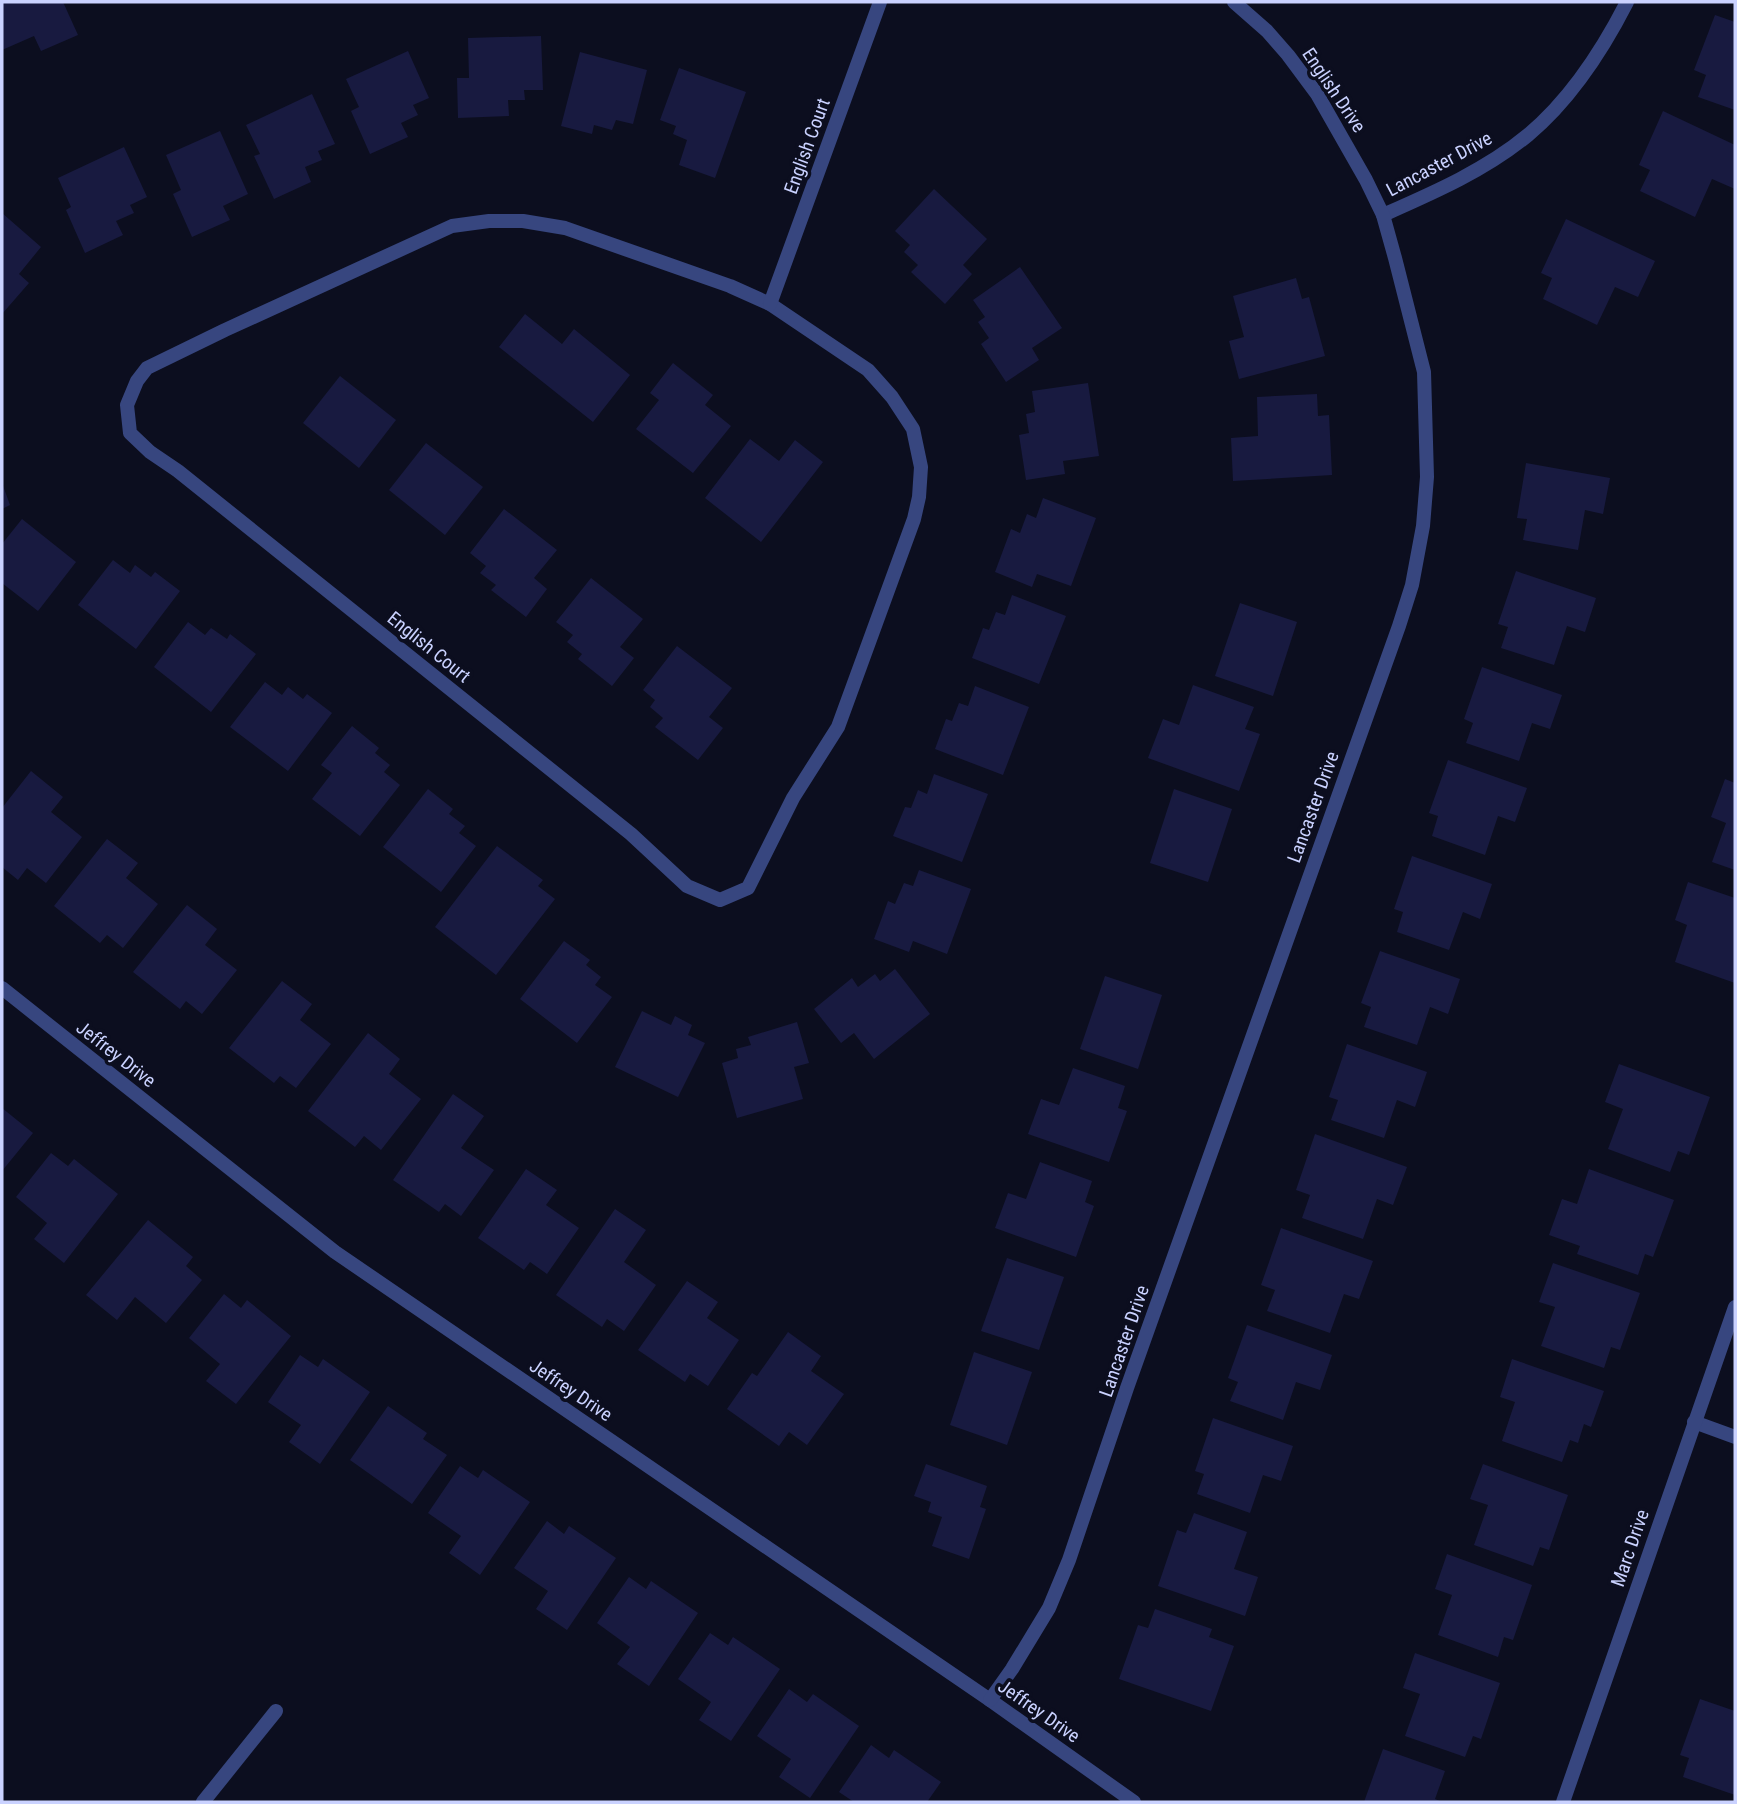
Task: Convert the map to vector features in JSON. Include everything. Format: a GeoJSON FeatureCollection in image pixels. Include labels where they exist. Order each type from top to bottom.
{"type":"FeatureCollection","features":[{"type":"Feature","properties":{"kind":"street","name":"English Court"},"geometry":{"type":"LineString","coordinates":[[770,304],[880,2]]}},
{"type":"Feature","properties":{"kind":"street","name":"English Drive"},"geometry":{"type":"LineString","coordinates":[[1234,2],[1267,31],[1317,94],[1350,149],[1383,215]]}},
{"type":"Feature","properties":{"kind":"street","name":"Lancaster Drive"},"geometry":{"type":"LineString","coordinates":[[990,1700],[1048,1608],[1069,1560],[1127,1388],[1412,585],[1423,526],[1427,477],[1424,372],[1383,215],[1438,191],[1501,155],[1529,134],[1591,64],[1627,2]]}},
{"type":"Feature","properties":{"kind":"street","name":"English Court"},"geometry":{"type":"LineString","coordinates":[[489,221],[523,221],[565,228],[730,286],[770,304],[868,370],[892,397],[913,429],[921,467],[919,497],[914,519],[838,727],[793,797],[748,888],[720,900],[687,886],[631,834],[178,471],[150,452],[130,433],[127,405],[137,381],[147,368],[452,226],[489,221]]}},
{"type":"Feature","properties":{"kind":"street","name":"Jeffrey Drive"},"geometry":{"type":"LineString","coordinates":[[2,988],[335,1252],[990,1700],[1134,1802]]}},
{"type":"Feature","properties":{"kind":"street","name":"Marc Drive"},"geometry":{"type":"LineString","coordinates":[[1563,1802],[1735,1307]]}},
{"type":"Feature","properties":{"kind":"street"},"geometry":{"type":"LineString","coordinates":[[1694,1422],[1735,1437]]}},
{"type":"Feature","properties":{"kind":"street"},"geometry":{"type":"LineString","coordinates":[[203,1802],[276,1711]]}},
{"type":"Feature","properties":{"kind":"building"},"geometry":{"type":"Polygon","coordinates":[[[2,2],[63,2],[78,35],[41,51],[34,36],[2,50],[2,2]]]}},
{"type":"Feature","properties":{"kind":"building"},"geometry":{"type":"Polygon","coordinates":[[[1715,15],[1735,22],[1735,110],[1698,97],[1706,75],[1694,70],[1715,15]]]}},
{"type":"Feature","properties":{"kind":"building"},"geometry":{"type":"Polygon","coordinates":[[[541,36],[543,90],[524,90],[525,100],[508,100],[509,116],[458,118],[457,78],[469,78],[468,38],[541,36]]]}},
{"type":"Feature","properties":{"kind":"building"},"geometry":{"type":"Polygon","coordinates":[[[408,51],[429,98],[413,105],[418,115],[401,123],[408,137],[370,154],[351,111],[359,107],[346,79],[408,51]]]}},
{"type":"Feature","properties":{"kind":"building"},"geometry":{"type":"Polygon","coordinates":[[[580,52],[647,70],[633,124],[616,120],[612,130],[594,125],[592,134],[561,126],[580,52]]]}},
{"type":"Feature","properties":{"kind":"building"},"geometry":{"type":"Polygon","coordinates":[[[679,68],[746,92],[715,178],[679,165],[687,140],[673,134],[676,126],[660,120],[679,68]]]}},
{"type":"Feature","properties":{"kind":"building"},"geometry":{"type":"Polygon","coordinates":[[[312,94],[335,144],[318,151],[322,160],[305,167],[311,182],[274,199],[254,156],[260,154],[246,125],[312,94]]]}},
{"type":"Feature","properties":{"kind":"building"},"geometry":{"type":"Polygon","coordinates":[[[1663,111],[1735,145],[1735,189],[1712,179],[1695,217],[1640,191],[1650,170],[1639,165],[1663,111]]]}},
{"type":"Feature","properties":{"kind":"building"},"geometry":{"type":"Polygon","coordinates":[[[220,131],[248,194],[223,206],[230,220],[192,237],[173,194],[181,190],[166,155],[220,131]]]}},
{"type":"Feature","properties":{"kind":"building"},"geometry":{"type":"Polygon","coordinates":[[[124,147],[147,197],[130,205],[134,213],[116,221],[123,235],[85,253],[66,210],[71,207],[58,178],[124,147]]]}},
{"type":"Feature","properties":{"kind":"building"},"geometry":{"type":"Polygon","coordinates":[[[934,189],[987,239],[963,265],[972,274],[945,304],[911,272],[918,265],[904,252],[910,245],[895,231],[934,189]]]}},
{"type":"Feature","properties":{"kind":"building"},"geometry":{"type":"Polygon","coordinates":[[[2,213],[41,247],[19,274],[29,283],[2,314],[2,213]]]}},
{"type":"Feature","properties":{"kind":"building"},"geometry":{"type":"Polygon","coordinates":[[[1566,219],[1655,261],[1638,297],[1615,287],[1597,325],[1543,299],[1552,278],[1541,273],[1566,219]]]}},
{"type":"Feature","properties":{"kind":"building"},"geometry":{"type":"Polygon","coordinates":[[[1020,267],[1062,328],[1032,348],[1039,360],[1006,382],[981,344],[989,338],[978,322],[985,317],[973,300],[1020,267]]]}},
{"type":"Feature","properties":{"kind":"building"},"geometry":{"type":"Polygon","coordinates":[[[1296,278],[1302,299],[1309,297],[1325,356],[1239,379],[1229,341],[1244,337],[1233,296],[1296,278]]]}},
{"type":"Feature","properties":{"kind":"building"},"geometry":{"type":"Polygon","coordinates":[[[525,314],[562,344],[574,329],[630,375],[593,422],[499,347],[525,314]]]}},
{"type":"Feature","properties":{"kind":"building"},"geometry":{"type":"Polygon","coordinates":[[[673,363],[713,395],[705,405],[731,426],[693,473],[636,429],[659,400],[650,393],[673,363]]]}},
{"type":"Feature","properties":{"kind":"building"},"geometry":{"type":"Polygon","coordinates":[[[340,376],[396,420],[359,468],[303,423],[340,376]]]}},
{"type":"Feature","properties":{"kind":"building"},"geometry":{"type":"Polygon","coordinates":[[[1088,383],[1099,456],[1063,461],[1065,474],[1026,480],[1019,435],[1029,433],[1026,414],[1035,412],[1032,391],[1088,383]]]}},
{"type":"Feature","properties":{"kind":"building"},"geometry":{"type":"Polygon","coordinates":[[[1317,394],[1318,416],[1329,415],[1332,475],[1233,481],[1231,438],[1258,436],[1257,397],[1317,394]]]}},
{"type":"Feature","properties":{"kind":"building"},"geometry":{"type":"Polygon","coordinates":[[[750,439],[779,461],[795,440],[823,462],[761,542],[705,498],[750,439]]]}},
{"type":"Feature","properties":{"kind":"building"},"geometry":{"type":"Polygon","coordinates":[[[426,443],[483,487],[445,535],[389,490],[426,443]]]}},
{"type":"Feature","properties":{"kind":"building"},"geometry":{"type":"Polygon","coordinates":[[[1526,463],[1610,478],[1603,514],[1585,510],[1578,550],[1523,540],[1527,519],[1517,518],[1526,463]]]}},
{"type":"Feature","properties":{"kind":"building"},"geometry":{"type":"Polygon","coordinates":[[[2,483],[10,505],[2,509],[2,483]]]}},
{"type":"Feature","properties":{"kind":"building"},"geometry":{"type":"Polygon","coordinates":[[[1043,498],[1096,518],[1071,586],[1037,574],[1032,587],[995,572],[1011,529],[1020,533],[1027,514],[1036,518],[1043,498]]]}},
{"type":"Feature","properties":{"kind":"building"},"geometry":{"type":"Polygon","coordinates":[[[504,509],[557,550],[534,578],[547,589],[526,617],[491,590],[496,585],[480,573],[486,566],[470,553],[504,509]]]}},
{"type":"Feature","properties":{"kind":"building"},"geometry":{"type":"Polygon","coordinates":[[[22,519],[76,562],[38,611],[2,583],[2,544],[22,519]]]}},
{"type":"Feature","properties":{"kind":"building"},"geometry":{"type":"Polygon","coordinates":[[[113,560],[130,573],[135,565],[151,577],[155,572],[180,591],[136,649],[78,605],[113,560]]]}},
{"type":"Feature","properties":{"kind":"building"},"geometry":{"type":"Polygon","coordinates":[[[1516,571],[1596,598],[1585,632],[1567,626],[1554,665],[1501,648],[1508,627],[1498,624],[1516,571]]]}},
{"type":"Feature","properties":{"kind":"building"},"geometry":{"type":"Polygon","coordinates":[[[591,578],[643,619],[620,647],[634,658],[612,686],[578,659],[582,654],[567,642],[573,635],[556,622],[591,578]]]}},
{"type":"Feature","properties":{"kind":"building"},"geometry":{"type":"Polygon","coordinates":[[[1012,595],[1066,616],[1039,684],[972,658],[983,628],[989,630],[996,612],[1005,615],[1012,595]]]}},
{"type":"Feature","properties":{"kind":"building"},"geometry":{"type":"Polygon","coordinates":[[[1240,603],[1297,622],[1273,696],[1215,676],[1240,603]]]}},
{"type":"Feature","properties":{"kind":"building"},"geometry":{"type":"Polygon","coordinates":[[[188,622],[205,635],[211,628],[227,639],[230,634],[256,654],[211,712],[154,667],[188,622]]]}},
{"type":"Feature","properties":{"kind":"building"},"geometry":{"type":"Polygon","coordinates":[[[677,646],[732,688],[709,717],[723,728],[698,760],[655,727],[663,718],[650,707],[655,700],[643,690],[677,646]]]}},
{"type":"Feature","properties":{"kind":"building"},"geometry":{"type":"Polygon","coordinates":[[[1482,667],[1562,695],[1550,729],[1532,723],[1519,761],[1466,743],[1473,723],[1464,719],[1482,667]]]}},
{"type":"Feature","properties":{"kind":"building"},"geometry":{"type":"Polygon","coordinates":[[[265,682],[282,695],[288,687],[303,699],[307,694],[332,713],[288,771],[230,727],[265,682]]]}},
{"type":"Feature","properties":{"kind":"building"},"geometry":{"type":"Polygon","coordinates":[[[1193,685],[1254,707],[1245,729],[1260,734],[1239,791],[1148,758],[1163,719],[1179,725],[1193,685]]]}},
{"type":"Feature","properties":{"kind":"building"},"geometry":{"type":"Polygon","coordinates":[[[975,686],[1029,707],[1003,775],[935,749],[946,719],[952,721],[959,703],[968,706],[975,686]]]}},
{"type":"Feature","properties":{"kind":"building"},"geometry":{"type":"Polygon","coordinates":[[[352,726],[379,748],[375,753],[390,765],[384,772],[400,785],[360,836],[312,799],[332,773],[321,765],[352,726]]]}},
{"type":"Feature","properties":{"kind":"building"},"geometry":{"type":"Polygon","coordinates":[[[1448,760],[1527,788],[1515,822],[1498,816],[1485,855],[1432,836],[1438,816],[1429,813],[1448,760]]]}},
{"type":"Feature","properties":{"kind":"building"},"geometry":{"type":"Polygon","coordinates":[[[31,771],[63,797],[51,812],[82,837],[46,883],[27,868],[18,880],[2,867],[2,808],[31,771]]]}},
{"type":"Feature","properties":{"kind":"building"},"geometry":{"type":"Polygon","coordinates":[[[934,774],[988,794],[962,862],[893,836],[905,807],[911,808],[918,790],[927,794],[934,774]]]}},
{"type":"Feature","properties":{"kind":"building"},"geometry":{"type":"Polygon","coordinates":[[[1725,779],[1735,783],[1735,870],[1712,862],[1726,823],[1711,817],[1725,779]]]}},
{"type":"Feature","properties":{"kind":"building"},"geometry":{"type":"Polygon","coordinates":[[[428,789],[453,809],[449,814],[465,826],[459,833],[476,846],[441,892],[383,847],[428,789]]]}},
{"type":"Feature","properties":{"kind":"building"},"geometry":{"type":"Polygon","coordinates":[[[1174,789],[1232,809],[1208,882],[1150,863],[1174,789]]]}},
{"type":"Feature","properties":{"kind":"building"},"geometry":{"type":"Polygon","coordinates":[[[107,839],[138,863],[126,878],[158,904],[123,948],[107,935],[100,943],[54,906],[107,839]]]}},
{"type":"Feature","properties":{"kind":"building"},"geometry":{"type":"Polygon","coordinates":[[[497,846],[543,880],[538,886],[555,899],[496,975],[435,927],[497,846]]]}},
{"type":"Feature","properties":{"kind":"building"},"geometry":{"type":"Polygon","coordinates":[[[1412,856],[1492,884],[1480,919],[1463,912],[1449,950],[1397,932],[1403,912],[1394,909],[1412,856]]]}},
{"type":"Feature","properties":{"kind":"building"},"geometry":{"type":"Polygon","coordinates":[[[919,870],[971,889],[947,954],[913,941],[909,952],[874,939],[888,901],[895,904],[904,883],[913,886],[919,870]]]}},
{"type":"Feature","properties":{"kind":"building"},"geometry":{"type":"Polygon","coordinates":[[[1688,882],[1735,898],[1735,983],[1675,962],[1687,925],[1675,920],[1688,882]]]}},
{"type":"Feature","properties":{"kind":"building"},"geometry":{"type":"Polygon","coordinates":[[[187,905],[217,929],[205,945],[237,970],[202,1014],[186,1001],[180,1009],[133,972],[187,905]]]}},
{"type":"Feature","properties":{"kind":"building"},"geometry":{"type":"Polygon","coordinates":[[[564,941],[590,960],[586,965],[601,977],[595,985],[612,997],[577,1043],[520,999],[564,941]]]}},
{"type":"Feature","properties":{"kind":"building"},"geometry":{"type":"Polygon","coordinates":[[[1380,951],[1460,979],[1448,1014],[1430,1007],[1417,1045],[1364,1027],[1371,1007],[1361,1003],[1380,951]]]}},
{"type":"Feature","properties":{"kind":"building"},"geometry":{"type":"Polygon","coordinates":[[[895,969],[930,1014],[874,1059],[854,1033],[841,1043],[814,1009],[852,978],[858,987],[875,974],[880,981],[895,969]]]}},
{"type":"Feature","properties":{"kind":"building"},"geometry":{"type":"Polygon","coordinates":[[[1105,976],[1162,995],[1138,1069],[1080,1049],[1105,976]]]}},
{"type":"Feature","properties":{"kind":"building"},"geometry":{"type":"Polygon","coordinates":[[[282,981],[312,1004],[300,1020],[331,1044],[296,1088],[280,1076],[274,1083],[229,1048],[282,981]]]}},
{"type":"Feature","properties":{"kind":"building"},"geometry":{"type":"Polygon","coordinates":[[[642,1011],[671,1025],[675,1016],[692,1025],[688,1035],[705,1043],[678,1097],[615,1067],[642,1011]]]}},
{"type":"Feature","properties":{"kind":"building"},"geometry":{"type":"Polygon","coordinates":[[[797,1022],[809,1063],[794,1067],[803,1099],[737,1118],[722,1063],[738,1058],[736,1049],[751,1045],[748,1037],[797,1022]]]}},
{"type":"Feature","properties":{"kind":"building"},"geometry":{"type":"Polygon","coordinates":[[[368,1033],[400,1059],[389,1074],[421,1099],[381,1150],[364,1136],[355,1147],[308,1111],[368,1033]]]}},
{"type":"Feature","properties":{"kind":"building"},"geometry":{"type":"Polygon","coordinates":[[[1347,1044],[1427,1072],[1415,1107],[1397,1100],[1384,1138],[1331,1120],[1338,1100],[1329,1097],[1347,1044]]]}},
{"type":"Feature","properties":{"kind":"building"},"geometry":{"type":"Polygon","coordinates":[[[1619,1064],[1710,1097],[1689,1155],[1678,1151],[1670,1172],[1608,1149],[1623,1109],[1605,1102],[1619,1064]]]}},
{"type":"Feature","properties":{"kind":"building"},"geometry":{"type":"Polygon","coordinates":[[[1073,1068],[1125,1086],[1118,1108],[1127,1111],[1109,1162],[1028,1134],[1041,1099],[1059,1105],[1073,1068]]]}},
{"type":"Feature","properties":{"kind":"building"},"geometry":{"type":"Polygon","coordinates":[[[453,1094],[484,1116],[461,1148],[494,1170],[461,1216],[445,1204],[439,1212],[393,1180],[453,1094]]]}},
{"type":"Feature","properties":{"kind":"building"},"geometry":{"type":"Polygon","coordinates":[[[2,1108],[33,1133],[2,1171],[2,1108]]]}},
{"type":"Feature","properties":{"kind":"building"},"geometry":{"type":"Polygon","coordinates":[[[1315,1134],[1407,1167],[1393,1205],[1377,1199],[1363,1239],[1302,1218],[1310,1195],[1296,1190],[1315,1134]]]}},
{"type":"Feature","properties":{"kind":"building"},"geometry":{"type":"Polygon","coordinates":[[[51,1153],[68,1166],[74,1159],[118,1194],[64,1263],[34,1239],[47,1223],[16,1197],[51,1153]]]}},
{"type":"Feature","properties":{"kind":"building"},"geometry":{"type":"Polygon","coordinates":[[[1040,1162],[1092,1181],[1085,1202],[1094,1206],[1076,1257],[995,1228],[1008,1193],[1026,1199],[1040,1162]]]}},
{"type":"Feature","properties":{"kind":"building"},"geometry":{"type":"Polygon","coordinates":[[[526,1169],[557,1190],[546,1205],[579,1228],[547,1274],[530,1262],[524,1270],[478,1238],[526,1169]]]}},
{"type":"Feature","properties":{"kind":"building"},"geometry":{"type":"Polygon","coordinates":[[[1589,1169],[1674,1200],[1653,1257],[1645,1254],[1638,1275],[1577,1254],[1580,1246],[1549,1235],[1562,1199],[1577,1204],[1589,1169]]]}},
{"type":"Feature","properties":{"kind":"building"},"geometry":{"type":"Polygon","coordinates":[[[615,1209],[646,1230],[624,1262],[656,1285],[624,1331],[607,1319],[602,1327],[556,1295],[615,1209]]]}},
{"type":"Feature","properties":{"kind":"building"},"geometry":{"type":"Polygon","coordinates":[[[148,1220],[193,1257],[186,1266],[202,1280],[166,1323],[135,1297],[117,1320],[86,1295],[148,1220]]]}},
{"type":"Feature","properties":{"kind":"building"},"geometry":{"type":"Polygon","coordinates":[[[1281,1228],[1373,1261],[1359,1299],[1344,1294],[1330,1333],[1267,1311],[1275,1290],[1261,1285],[1281,1228]]]}},
{"type":"Feature","properties":{"kind":"building"},"geometry":{"type":"Polygon","coordinates":[[[1007,1258],[1064,1277],[1039,1350],[981,1331],[1007,1258]]]}},
{"type":"Feature","properties":{"kind":"building"},"geometry":{"type":"Polygon","coordinates":[[[1553,1263],[1640,1293],[1620,1350],[1611,1347],[1604,1368],[1541,1346],[1555,1307],[1539,1302],[1553,1263]]]}},
{"type":"Feature","properties":{"kind":"building"},"geometry":{"type":"Polygon","coordinates":[[[687,1281],[718,1302],[707,1318],[739,1340],[708,1386],[690,1374],[685,1382],[638,1350],[687,1281]]]}},
{"type":"Feature","properties":{"kind":"building"},"geometry":{"type":"Polygon","coordinates":[[[224,1294],[241,1308],[247,1300],[291,1336],[236,1404],[206,1381],[220,1364],[189,1338],[224,1294]]]}},
{"type":"Feature","properties":{"kind":"building"},"geometry":{"type":"Polygon","coordinates":[[[1247,1325],[1332,1355],[1320,1390],[1296,1382],[1283,1420],[1230,1401],[1238,1382],[1228,1378],[1247,1325]]]}},
{"type":"Feature","properties":{"kind":"building"},"geometry":{"type":"Polygon","coordinates":[[[788,1332],[821,1356],[811,1371],[844,1394],[807,1445],[789,1432],[779,1446],[727,1409],[752,1373],[757,1376],[788,1332]]]}},
{"type":"Feature","properties":{"kind":"building"},"geometry":{"type":"Polygon","coordinates":[[[974,1352],[1032,1372],[1007,1445],[950,1425],[974,1352]]]}},
{"type":"Feature","properties":{"kind":"building"},"geometry":{"type":"Polygon","coordinates":[[[300,1355],[318,1367],[323,1359],[370,1392],[320,1464],[289,1442],[301,1425],[268,1402],[300,1355]]]}},
{"type":"Feature","properties":{"kind":"building"},"geometry":{"type":"Polygon","coordinates":[[[1512,1359],[1604,1391],[1591,1427],[1584,1424],[1578,1443],[1570,1440],[1562,1462],[1502,1441],[1515,1402],[1500,1397],[1512,1359]]]}},
{"type":"Feature","properties":{"kind":"building"},"geometry":{"type":"Polygon","coordinates":[[[388,1406],[427,1433],[423,1439],[447,1455],[412,1504],[350,1460],[388,1406]]]}},
{"type":"Feature","properties":{"kind":"building"},"geometry":{"type":"Polygon","coordinates":[[[1213,1418],[1293,1446],[1281,1481],[1263,1475],[1250,1513],[1197,1494],[1204,1474],[1195,1471],[1213,1418]]]}},
{"type":"Feature","properties":{"kind":"building"},"geometry":{"type":"Polygon","coordinates":[[[926,1464],[987,1486],[980,1507],[986,1509],[969,1559],[932,1546],[942,1517],[928,1512],[931,1502],[914,1496],[926,1464]]]}},
{"type":"Feature","properties":{"kind":"building"},"geometry":{"type":"Polygon","coordinates":[[[1483,1464],[1568,1495],[1549,1550],[1540,1547],[1533,1566],[1474,1545],[1488,1505],[1470,1499],[1483,1464]]]}},
{"type":"Feature","properties":{"kind":"building"},"geometry":{"type":"Polygon","coordinates":[[[460,1466],[478,1478],[483,1470],[530,1502],[480,1575],[449,1553],[461,1536],[428,1513],[460,1466]]]}},
{"type":"Feature","properties":{"kind":"building"},"geometry":{"type":"Polygon","coordinates":[[[1194,1513],[1247,1532],[1234,1569],[1258,1577],[1245,1616],[1158,1586],[1177,1530],[1186,1533],[1194,1513]]]}},
{"type":"Feature","properties":{"kind":"building"},"geometry":{"type":"Polygon","coordinates":[[[547,1521],[564,1534],[569,1526],[616,1558],[567,1630],[536,1609],[548,1591],[514,1568],[547,1521]]]}},
{"type":"Feature","properties":{"kind":"building"},"geometry":{"type":"Polygon","coordinates":[[[1447,1554],[1532,1585],[1513,1640],[1504,1637],[1498,1657],[1438,1635],[1452,1595],[1435,1589],[1447,1554]]]}},
{"type":"Feature","properties":{"kind":"building"},"geometry":{"type":"Polygon","coordinates":[[[629,1577],[646,1589],[651,1581],[698,1613],[649,1686],[617,1664],[630,1647],[597,1623],[629,1577]]]}},
{"type":"Feature","properties":{"kind":"building"},"geometry":{"type":"Polygon","coordinates":[[[1155,1609],[1212,1629],[1209,1637],[1234,1646],[1211,1711],[1119,1679],[1138,1625],[1148,1628],[1155,1609]]]}},
{"type":"Feature","properties":{"kind":"building"},"geometry":{"type":"Polygon","coordinates":[[[710,1633],[728,1645],[733,1637],[780,1669],[731,1741],[699,1720],[711,1702],[678,1679],[710,1633]]]}},
{"type":"Feature","properties":{"kind":"building"},"geometry":{"type":"Polygon","coordinates":[[[1415,1653],[1500,1683],[1481,1739],[1473,1736],[1465,1757],[1405,1736],[1420,1694],[1403,1688],[1415,1653]]]}},
{"type":"Feature","properties":{"kind":"building"},"geometry":{"type":"Polygon","coordinates":[[[789,1689],[807,1702],[813,1694],[859,1726],[810,1798],[779,1777],[791,1759],[757,1736],[789,1689]]]}},
{"type":"Feature","properties":{"kind":"building"},"geometry":{"type":"Polygon","coordinates":[[[1700,1699],[1735,1711],[1735,1795],[1683,1777],[1689,1758],[1680,1755],[1700,1699]]]}},
{"type":"Feature","properties":{"kind":"building"},"geometry":{"type":"Polygon","coordinates":[[[871,1745],[889,1758],[894,1750],[941,1782],[927,1802],[854,1802],[839,1792],[871,1745]]]}},
{"type":"Feature","properties":{"kind":"building"},"geometry":{"type":"Polygon","coordinates":[[[1383,1749],[1445,1771],[1435,1799],[1442,1802],[1364,1802],[1383,1749]]]}}]}
